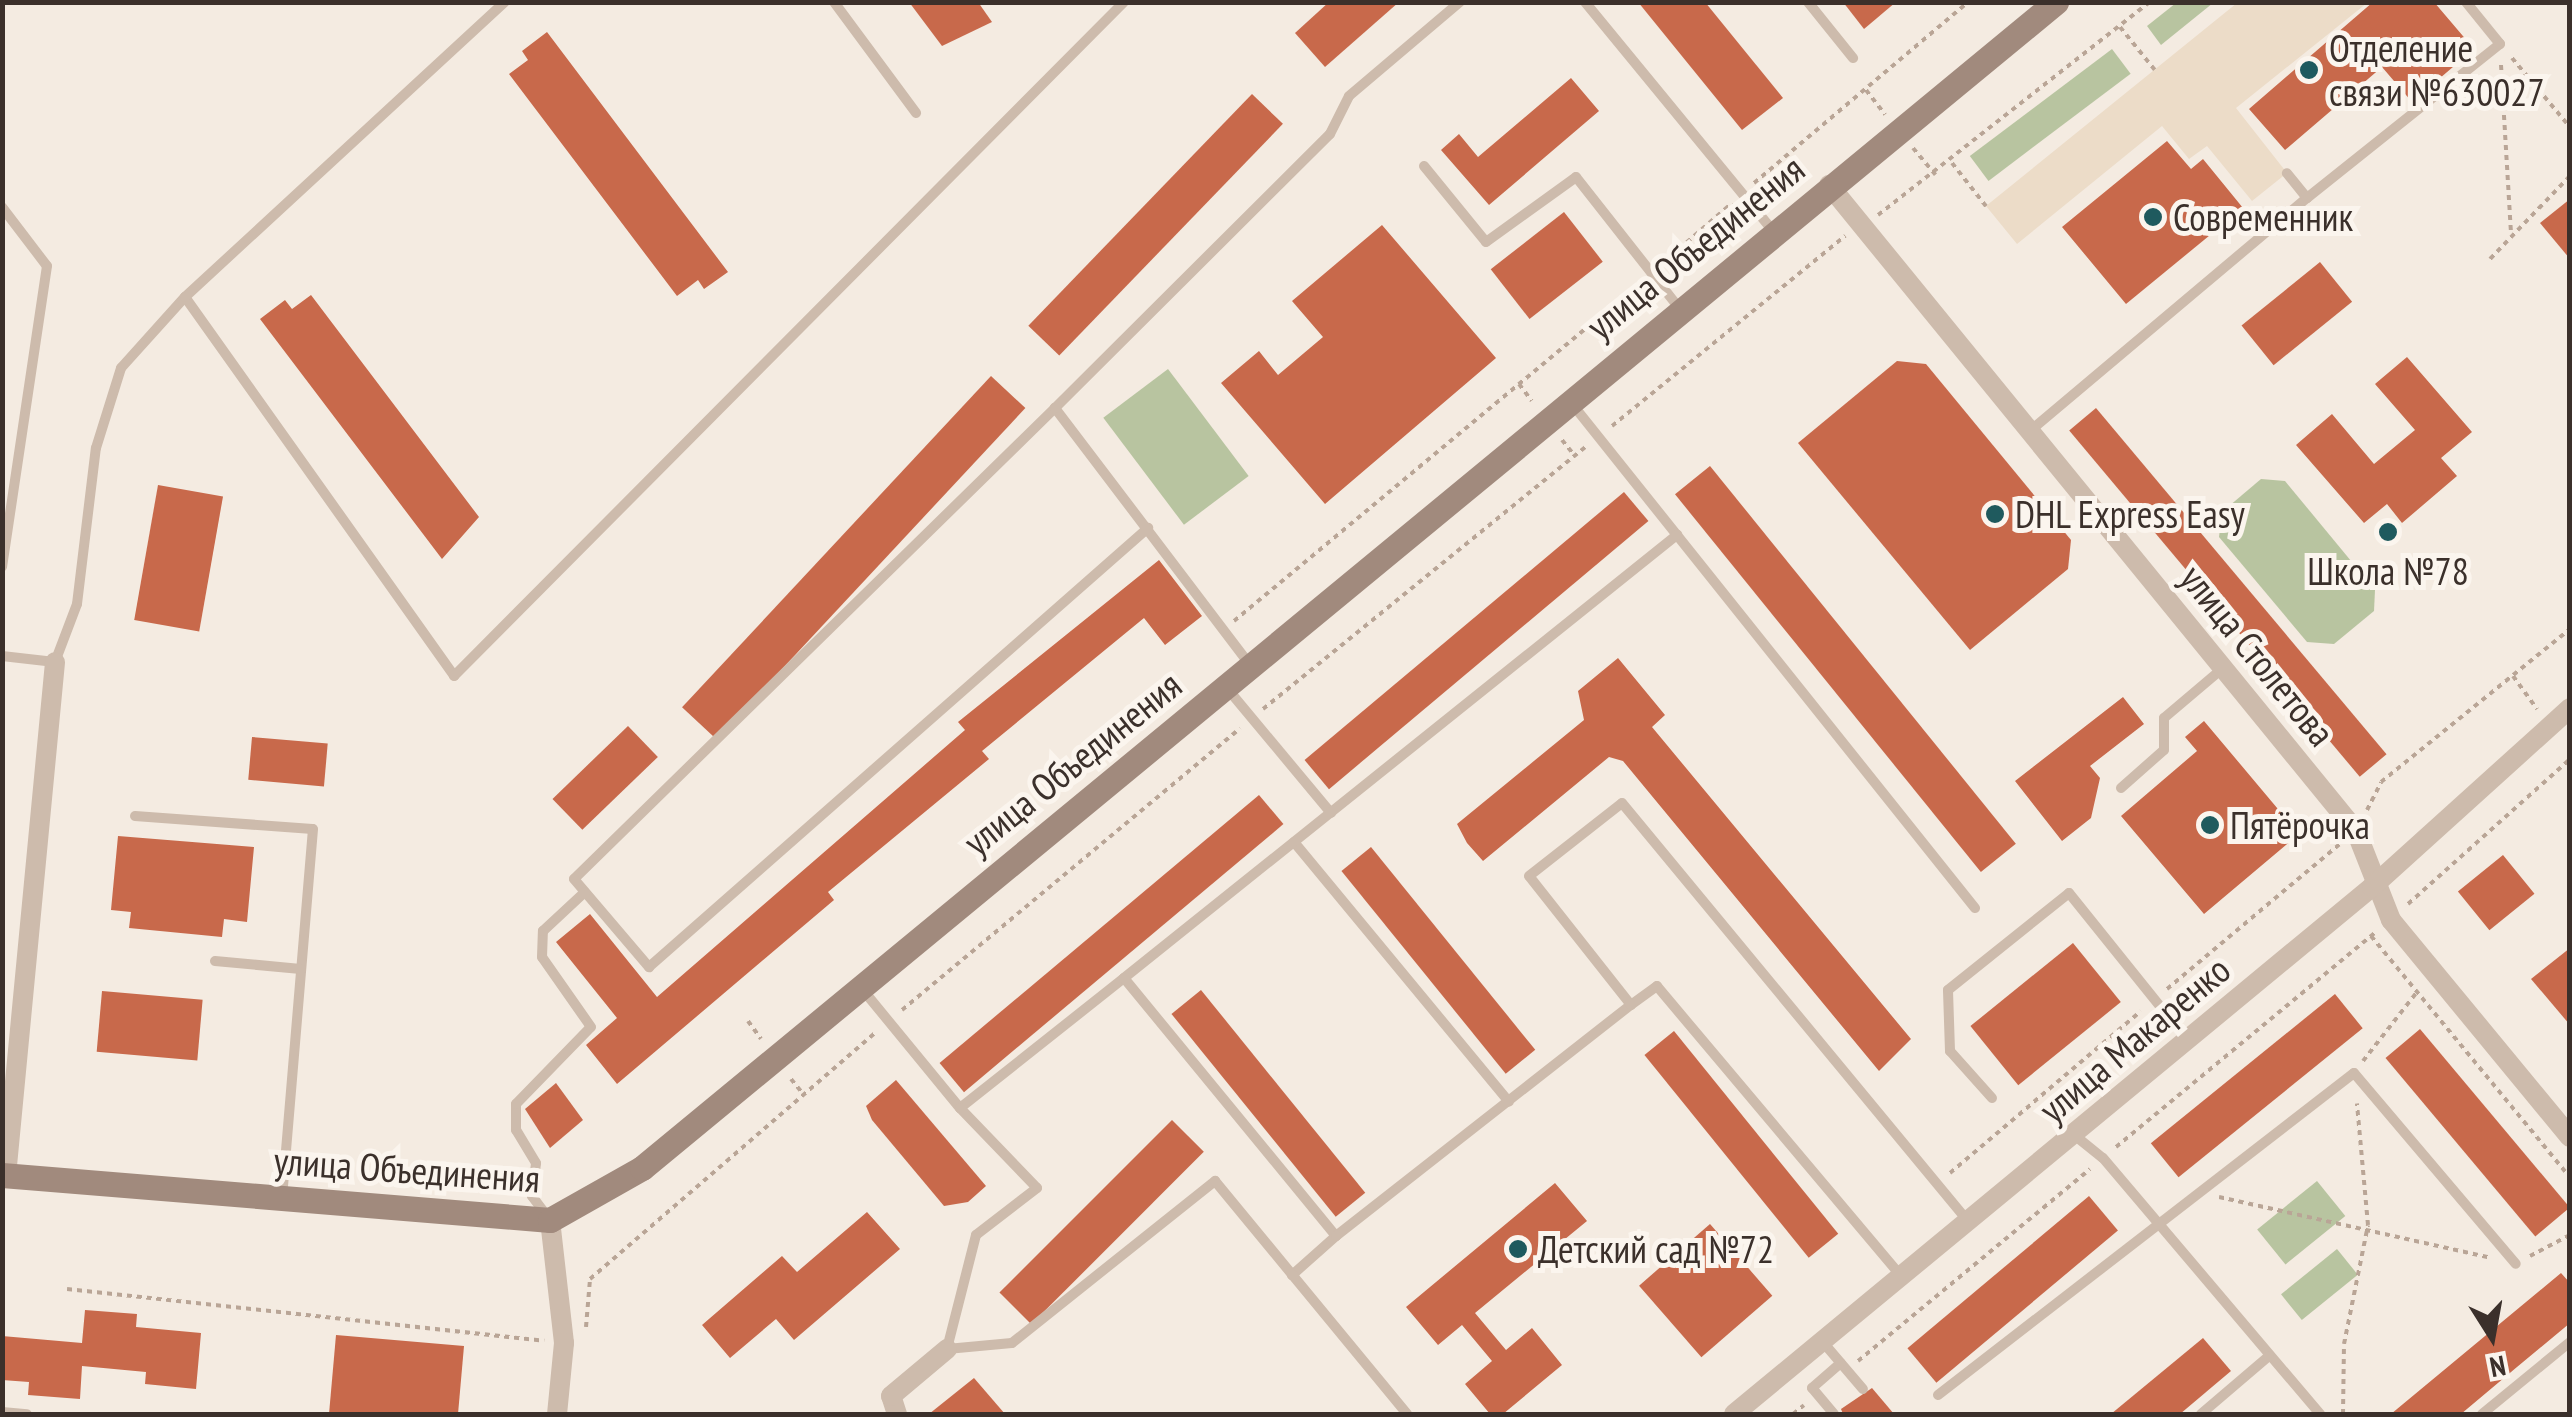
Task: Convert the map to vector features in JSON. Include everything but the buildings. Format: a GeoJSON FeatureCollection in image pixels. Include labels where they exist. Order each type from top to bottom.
{"type":"FeatureCollection","features":[{"type":"Feature","properties":{"kind":"street","name":"улица Объединения"},"geometry":{"type":"LineString","coordinates":[[4,1176],[550,1220],[642,1168],[1679,308],[2056,2]]}},
{"type":"Feature","properties":{"kind":"street","name":"улица Столетова"},"geometry":{"type":"LineString","coordinates":[[1829,185],[2356,830],[2372,887],[2391,920],[2570,1137]]}},
{"type":"Feature","properties":{"kind":"street"},"geometry":{"type":"LineString","coordinates":[[4,1176],[9,1085],[55,662]]}},
{"type":"Feature","properties":{"kind":"street","name":"улица Макаренко"},"geometry":{"type":"LineString","coordinates":[[1734,1414],[2372,887],[2570,708]]}},
{"type":"Feature","properties":{"kind":"street"},"geometry":{"type":"LineString","coordinates":[[550,1220],[564,1344],[557,1414]]}},
{"type":"Feature","properties":{"kind":"street"},"geometry":{"type":"LineString","coordinates":[[897,1414],[891,1396],[947,1349]]}},
{"type":"Feature","properties":{"kind":"lane"},"geometry":{"type":"LineString","coordinates":[[2,656],[55,662],[78,604],[96,448],[121,368],[185,297],[505,2]]}},
{"type":"Feature","properties":{"kind":"lane"},"geometry":{"type":"LineString","coordinates":[[834,2],[916,113]]}},
{"type":"Feature","properties":{"kind":"lane"},"geometry":{"type":"LineString","coordinates":[[185,297],[454,676],[1124,2]]}},
{"type":"Feature","properties":{"kind":"lane"},"geometry":{"type":"LineString","coordinates":[[1148,528],[649,967],[574,880],[1330,134],[1349,96],[1460,2]]}},
{"type":"Feature","properties":{"kind":"lane"},"geometry":{"type":"LineString","coordinates":[[1585,2],[1774,232]]}},
{"type":"Feature","properties":{"kind":"lane"},"geometry":{"type":"LineString","coordinates":[[1808,2],[1853,58]]}},
{"type":"Feature","properties":{"kind":"lane"},"geometry":{"type":"LineString","coordinates":[[2030,432],[2307,198],[2500,44],[2466,2]]}},
{"type":"Feature","properties":{"kind":"lane"},"geometry":{"type":"LineString","coordinates":[[1424,166],[1486,242],[1576,177],[1679,308]]}},
{"type":"Feature","properties":{"kind":"lane"},"geometry":{"type":"LineString","coordinates":[[2287,173],[2307,198]]}},
{"type":"Feature","properties":{"kind":"lane"},"geometry":{"type":"LineString","coordinates":[[2,207],[48,266],[2,568]]}},
{"type":"Feature","properties":{"kind":"lane"},"geometry":{"type":"LineString","coordinates":[[1568,400],[1975,908]]}},
{"type":"Feature","properties":{"kind":"lane"},"geometry":{"type":"LineString","coordinates":[[1055,408],[1250,665]]}},
{"type":"Feature","properties":{"kind":"lane"},"geometry":{"type":"LineString","coordinates":[[960,1108],[1677,535]]}},
{"type":"Feature","properties":{"kind":"lane"},"geometry":{"type":"LineString","coordinates":[[2122,788],[2164,750],[2164,718],[2223,668]]}},
{"type":"Feature","properties":{"kind":"lane"},"geometry":{"type":"LineString","coordinates":[[1226,686],[1331,813]]}},
{"type":"Feature","properties":{"kind":"lane"},"geometry":{"type":"LineString","coordinates":[[1631,1006],[1529,876],[1622,803],[1968,1221]]}},
{"type":"Feature","properties":{"kind":"lane"},"geometry":{"type":"LineString","coordinates":[[135,816],[314,828],[282,1199]]}},
{"type":"Feature","properties":{"kind":"lane"},"geometry":{"type":"LineString","coordinates":[[1294,842],[1509,1102]]}},
{"type":"Feature","properties":{"kind":"lane"},"geometry":{"type":"LineString","coordinates":[[550,1220],[532,1196],[536,1163],[516,1130],[516,1104],[590,1026],[542,957],[542,931],[584,892]]}},
{"type":"Feature","properties":{"kind":"lane"},"geometry":{"type":"LineString","coordinates":[[1992,1098],[1950,1051],[1948,990],[2069,893],[2187,1040]]}},
{"type":"Feature","properties":{"kind":"lane"},"geometry":{"type":"LineString","coordinates":[[215,961],[301,968]]}},
{"type":"Feature","properties":{"kind":"lane"},"geometry":{"type":"LineString","coordinates":[[1124,978],[1336,1236]]}},
{"type":"Feature","properties":{"kind":"lane"},"geometry":{"type":"LineString","coordinates":[[860,986],[960,1108],[1036,1188],[976,1235],[947,1349],[1012,1343],[1215,1180],[1408,1414]]}},
{"type":"Feature","properties":{"kind":"lane"},"geometry":{"type":"LineString","coordinates":[[1292,1275],[1336,1236],[1657,986],[1901,1276]]}},
{"type":"Feature","properties":{"kind":"lane"},"geometry":{"type":"LineString","coordinates":[[1938,1395],[2153,1224],[2354,1073],[2516,1264]]}},
{"type":"Feature","properties":{"kind":"lane"},"geometry":{"type":"LineString","coordinates":[[2073,1134],[2103,1158],[2153,1224],[2320,1414]]}},
{"type":"Feature","properties":{"kind":"lane"},"geometry":{"type":"LineString","coordinates":[[1822,1342],[1864,1390]]}},
{"type":"Feature","properties":{"kind":"lane"},"geometry":{"type":"LineString","coordinates":[[2482,1414],[2570,1342]]}},
{"type":"Feature","properties":{"kind":"lane"},"geometry":{"type":"LineString","coordinates":[[2201,1414],[2269,1356]]}},
{"type":"Feature","properties":{"kind":"lane"},"geometry":{"type":"LineString","coordinates":[[1834,1414],[1812,1388],[1841,1363]]}},
{"type":"Feature","properties":{"kind":"lane"},"geometry":{"type":"LineString","coordinates":[[2,1412],[27,1414]]}},
{"type":"Feature","properties":{"kind":"path"},"geometry":{"type":"LineString","coordinates":[[1223,630],[1652,274],[1968,2]]}},
{"type":"Feature","properties":{"kind":"path"},"geometry":{"type":"LineString","coordinates":[[68,1288],[584,1345],[590,1278],[889,1021],[1834,241],[1862,226],[1952,162],[2150,2]]}},
{"type":"Feature","properties":{"kind":"path"},"geometry":{"type":"LineString","coordinates":[[2120,27],[2155,70]]}},
{"type":"Feature","properties":{"kind":"path"},"geometry":{"type":"LineString","coordinates":[[2500,44],[2570,127]]}},
{"type":"Feature","properties":{"kind":"path"},"geometry":{"type":"LineString","coordinates":[[2500,44],[2511,234]]}},
{"type":"Feature","properties":{"kind":"path"},"geometry":{"type":"LineString","coordinates":[[1952,162],[1986,206]]}},
{"type":"Feature","properties":{"kind":"path"},"geometry":{"type":"LineString","coordinates":[[2490,259],[2570,176]]}},
{"type":"Feature","properties":{"kind":"path"},"geometry":{"type":"LineString","coordinates":[[2356,830],[2381,782],[2570,629]]}},
{"type":"Feature","properties":{"kind":"path"},"geometry":{"type":"LineString","coordinates":[[2391,920],[2570,759]]}},
{"type":"Feature","properties":{"kind":"path"},"geometry":{"type":"LineString","coordinates":[[2371,936],[2570,1177]]}},
{"type":"Feature","properties":{"kind":"path"},"geometry":{"type":"LineString","coordinates":[[2343,1414],[2344,1344],[2368,1225],[2354,1073],[2417,992]]}},
{"type":"Feature","properties":{"kind":"path"},"geometry":{"type":"LineString","coordinates":[[2195,1193],[2368,1225],[2516,1264],[2570,1235]]}},
{"type":"Feature","properties":{"kind":"green space"},"geometry":{"type":"Polygon","coordinates":[[[2176,3],[2213,3],[2161,45],[2147,26],[2176,3]]]}},
{"type":"Feature","properties":{"kind":"green space"},"geometry":{"type":"Polygon","coordinates":[[[2112,49],[2131,74],[1988,181],[1970,156],[2112,49]]]}},
{"type":"Feature","properties":{"kind":"green space"},"geometry":{"type":"Polygon","coordinates":[[[1168,369],[1249,476],[1184,525],[1103,418],[1168,369]]]}},
{"type":"Feature","properties":{"kind":"green space"},"geometry":{"type":"Polygon","coordinates":[[[2261,479],[2285,481],[2375,590],[2374,611],[2334,644],[2307,642],[2219,537],[2222,512],[2261,479]]]}},
{"type":"Feature","properties":{"kind":"green space"},"geometry":{"type":"Polygon","coordinates":[[[2317,1181],[2345,1216],[2285,1264],[2257,1229],[2317,1181]]]}},
{"type":"Feature","properties":{"kind":"green space"},"geometry":{"type":"Polygon","coordinates":[[[2337,1249],[2358,1275],[2302,1320],[2281,1294],[2337,1249]]]}},
{"type":"Feature","properties":{"kind":"shaded area"},"geometry":{"type":"Polygon","coordinates":[[[2237,3],[2367,3],[2236,108],[2287,173],[2252,201],[2207,146],[2189,159],[2162,126],[2017,244],[1986,206],[2237,3]]]}},
{"type":"Feature","properties":{"kind":"place","name":"Отделение связи №630027"},"geometry":{"type":"Point","coordinates":[2309,70]}},
{"type":"Feature","properties":{"kind":"place","name":"Современник"},"geometry":{"type":"Point","coordinates":[2153,217]}},
{"type":"Feature","properties":{"kind":"place","name":"DHL Express Easy"},"geometry":{"type":"Point","coordinates":[1995,514]}},
{"type":"Feature","properties":{"kind":"place","name":"Школа №78"},"geometry":{"type":"Point","coordinates":[2388,532]}},
{"type":"Feature","properties":{"kind":"place","name":"Пятёрочка"},"geometry":{"type":"Point","coordinates":[2210,825]}},
{"type":"Feature","properties":{"kind":"place","name":"Детский сад №72"},"geometry":{"type":"Point","coordinates":[1518,1249]}}]}
